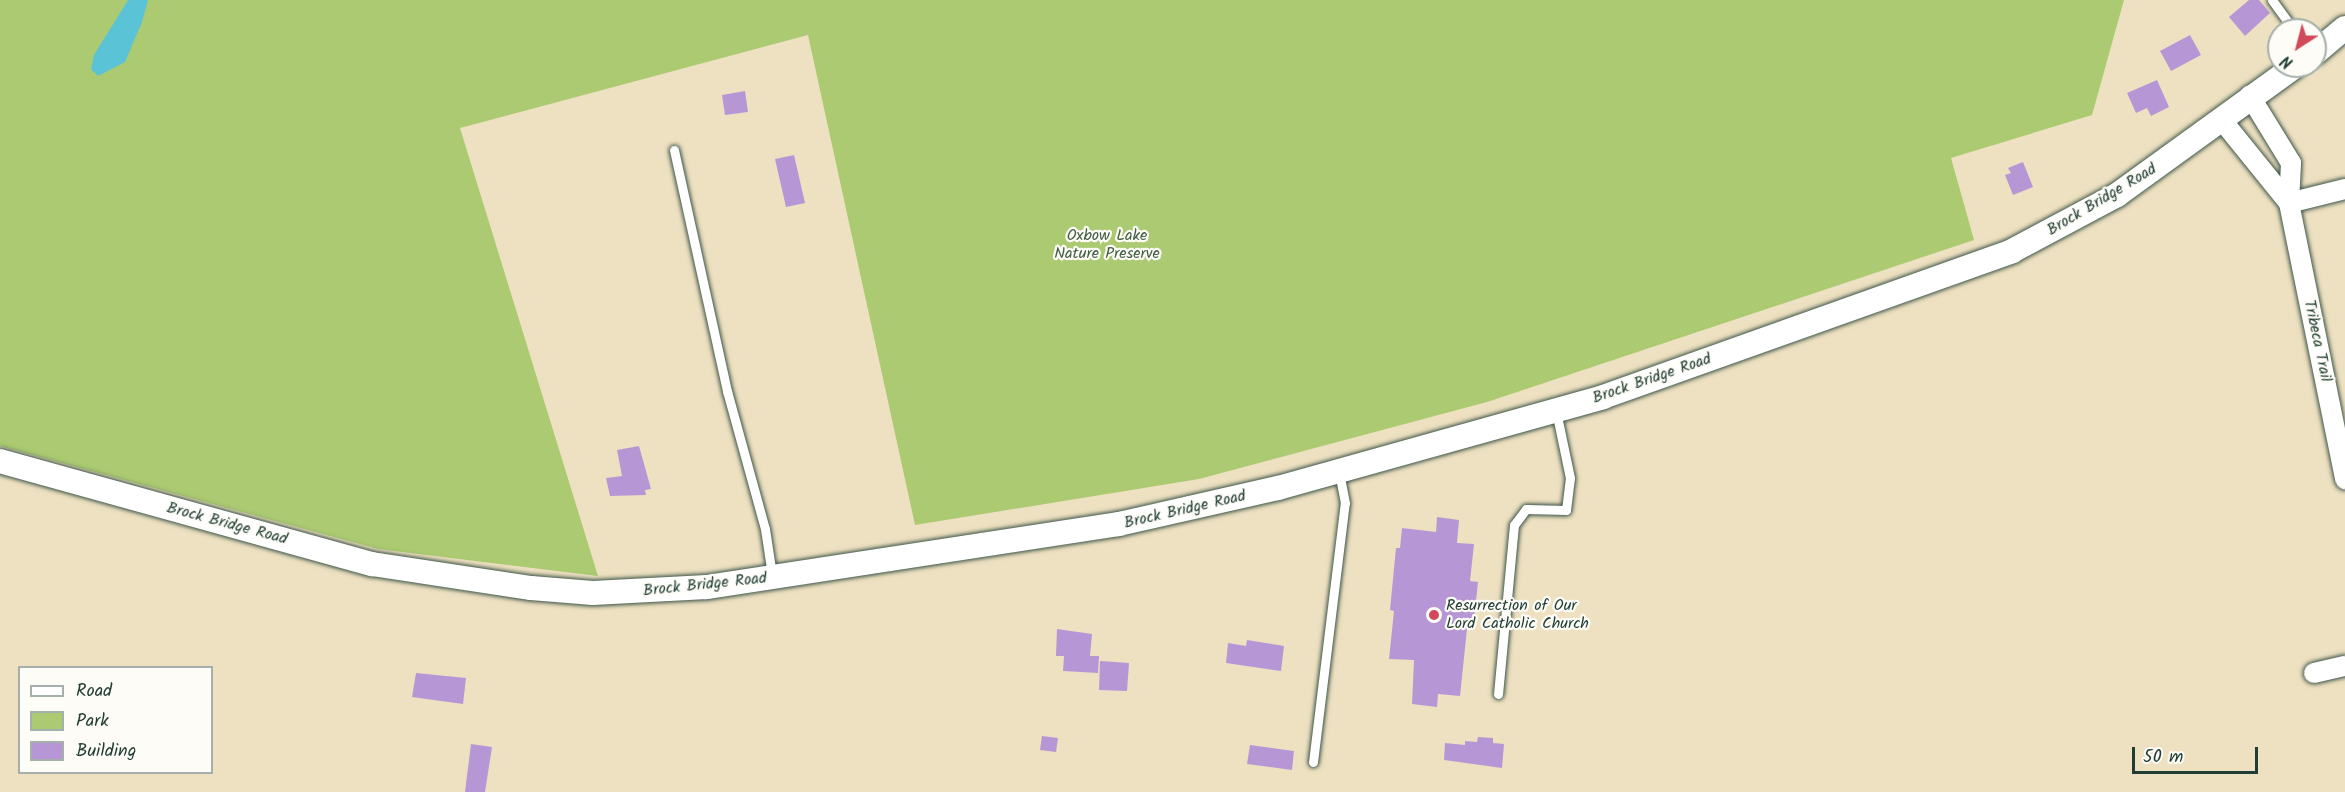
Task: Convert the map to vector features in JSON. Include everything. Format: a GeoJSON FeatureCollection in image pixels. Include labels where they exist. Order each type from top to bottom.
{"type":"FeatureCollection","features":[{"type":"Feature","properties":{"kind":"street"},"geometry":{"type":"LineString","coordinates":[[2327,43],[2345,28]]}},
{"type":"Feature","properties":{"kind":"street","name":"Brock Bridge Road"},"geometry":{"type":"LineString","coordinates":[[0,461],[372,564],[465,579],[593,593],[707,588],[1119,524],[1339,472],[1556,411],[2013,251],[2117,195],[2277,78]]}},
{"type":"Feature","properties":{"kind":"street","name":"Tribeca Trail"},"geometry":{"type":"LineString","coordinates":[[2250,96],[2291,163],[2289,203],[2345,478]]}},
{"type":"Feature","properties":{"kind":"street","name":"Tribeca Trail"},"geometry":{"type":"LineString","coordinates":[[2221,119],[2289,203]]}},
{"type":"Feature","properties":{"kind":"street"},"geometry":{"type":"LineString","coordinates":[[2289,203],[2345,189]]}},
{"type":"Feature","properties":{"kind":"street"},"geometry":{"type":"LineString","coordinates":[[2314,673],[2345,666]]}},
{"type":"Feature","properties":{"kind":"lane"},"geometry":{"type":"LineString","coordinates":[[2272,0],[2285,18]]}},
{"type":"Feature","properties":{"kind":"lane"},"geometry":{"type":"LineString","coordinates":[[674,150],[727,391],[765,529],[773,578]]}},
{"type":"Feature","properties":{"kind":"lane"},"geometry":{"type":"LineString","coordinates":[[1498,694],[1514,525],[1526,509],[1566,510],[1570,478],[1556,411]]}},
{"type":"Feature","properties":{"kind":"lane"},"geometry":{"type":"LineString","coordinates":[[1313,762],[1346,503],[1339,472]]}},
{"type":"Feature","properties":{"kind":"green space","name":"Oxbow Lake Nature Preserve"},"geometry":{"type":"Polygon","coordinates":[[[0,0],[2124,0],[2092,115],[1951,158],[1974,240],[1487,402],[1199,479],[915,525],[808,35],[460,128],[598,576],[378,549],[0,446],[0,0]]]}},
{"type":"Feature","properties":{"kind":"water"},"geometry":{"type":"Polygon","coordinates":[[[128,0],[148,0],[142,22],[125,62],[98,76],[91,69],[94,55],[128,0]]]}},
{"type":"Feature","properties":{"kind":"building"},"geometry":{"type":"Polygon","coordinates":[[[2249,0],[2259,0],[2270,13],[2245,36],[2229,17],[2249,0]]]}},
{"type":"Feature","properties":{"kind":"building"},"geometry":{"type":"Polygon","coordinates":[[[2190,35],[2201,55],[2171,71],[2160,51],[2190,35]]]}},
{"type":"Feature","properties":{"kind":"building"},"geometry":{"type":"Polygon","coordinates":[[[2157,80],[2169,107],[2151,116],[2147,108],[2136,113],[2127,93],[2157,80]]]}},
{"type":"Feature","properties":{"kind":"building"},"geometry":{"type":"Polygon","coordinates":[[[745,91],[748,112],[725,115],[722,95],[745,91]]]}},
{"type":"Feature","properties":{"kind":"building"},"geometry":{"type":"Polygon","coordinates":[[[794,155],[805,203],[786,207],[775,159],[794,155]]]}},
{"type":"Feature","properties":{"kind":"building"},"geometry":{"type":"Polygon","coordinates":[[[2023,162],[2033,187],[2013,195],[2005,175],[2011,173],[2008,168],[2023,162]]]}},
{"type":"Feature","properties":{"kind":"building"},"geometry":{"type":"Polygon","coordinates":[[[639,446],[651,489],[645,490],[646,495],[610,496],[606,478],[622,476],[617,450],[639,446]]]}},
{"type":"Feature","properties":{"kind":"building","name":"Resurrection of Our Lord Catholic Church"},"geometry":{"type":"Polygon","coordinates":[[[1437,517],[1459,520],[1457,543],[1474,544],[1470,581],[1478,582],[1474,620],[1468,619],[1460,696],[1438,694],[1437,707],[1412,704],[1414,660],[1389,659],[1394,611],[1390,610],[1396,548],[1400,548],[1402,528],[1436,532],[1437,517]]]}},
{"type":"Feature","properties":{"kind":"building"},"geometry":{"type":"Polygon","coordinates":[[[1057,629],[1092,634],[1090,656],[1099,656],[1098,673],[1063,671],[1064,656],[1056,656],[1057,629]]]}},
{"type":"Feature","properties":{"kind":"building"},"geometry":{"type":"Polygon","coordinates":[[[1247,640],[1284,646],[1281,671],[1226,663],[1228,643],[1246,646],[1247,640]]]}},
{"type":"Feature","properties":{"kind":"building"},"geometry":{"type":"Polygon","coordinates":[[[1100,661],[1129,663],[1127,691],[1099,690],[1100,661]]]}},
{"type":"Feature","properties":{"kind":"building"},"geometry":{"type":"Polygon","coordinates":[[[416,673],[466,678],[463,704],[412,697],[416,673]]]}},
{"type":"Feature","properties":{"kind":"building"},"geometry":{"type":"Polygon","coordinates":[[[1042,736],[1058,738],[1056,752],[1040,750],[1042,736]]]}},
{"type":"Feature","properties":{"kind":"building"},"geometry":{"type":"Polygon","coordinates":[[[1478,737],[1493,738],[1493,743],[1504,744],[1502,768],[1444,760],[1445,743],[1465,745],[1465,741],[1477,742],[1478,737]]]}},
{"type":"Feature","properties":{"kind":"building"},"geometry":{"type":"Polygon","coordinates":[[[471,744],[492,747],[485,792],[465,792],[471,744]]]}},
{"type":"Feature","properties":{"kind":"building"},"geometry":{"type":"Polygon","coordinates":[[[1250,745],[1294,751],[1292,770],[1247,764],[1250,745]]]}},
{"type":"Feature","properties":{"kind":"place","name":"Resurrection of Our Lord Catholic Church"},"geometry":{"type":"Point","coordinates":[1434,615]}}]}
